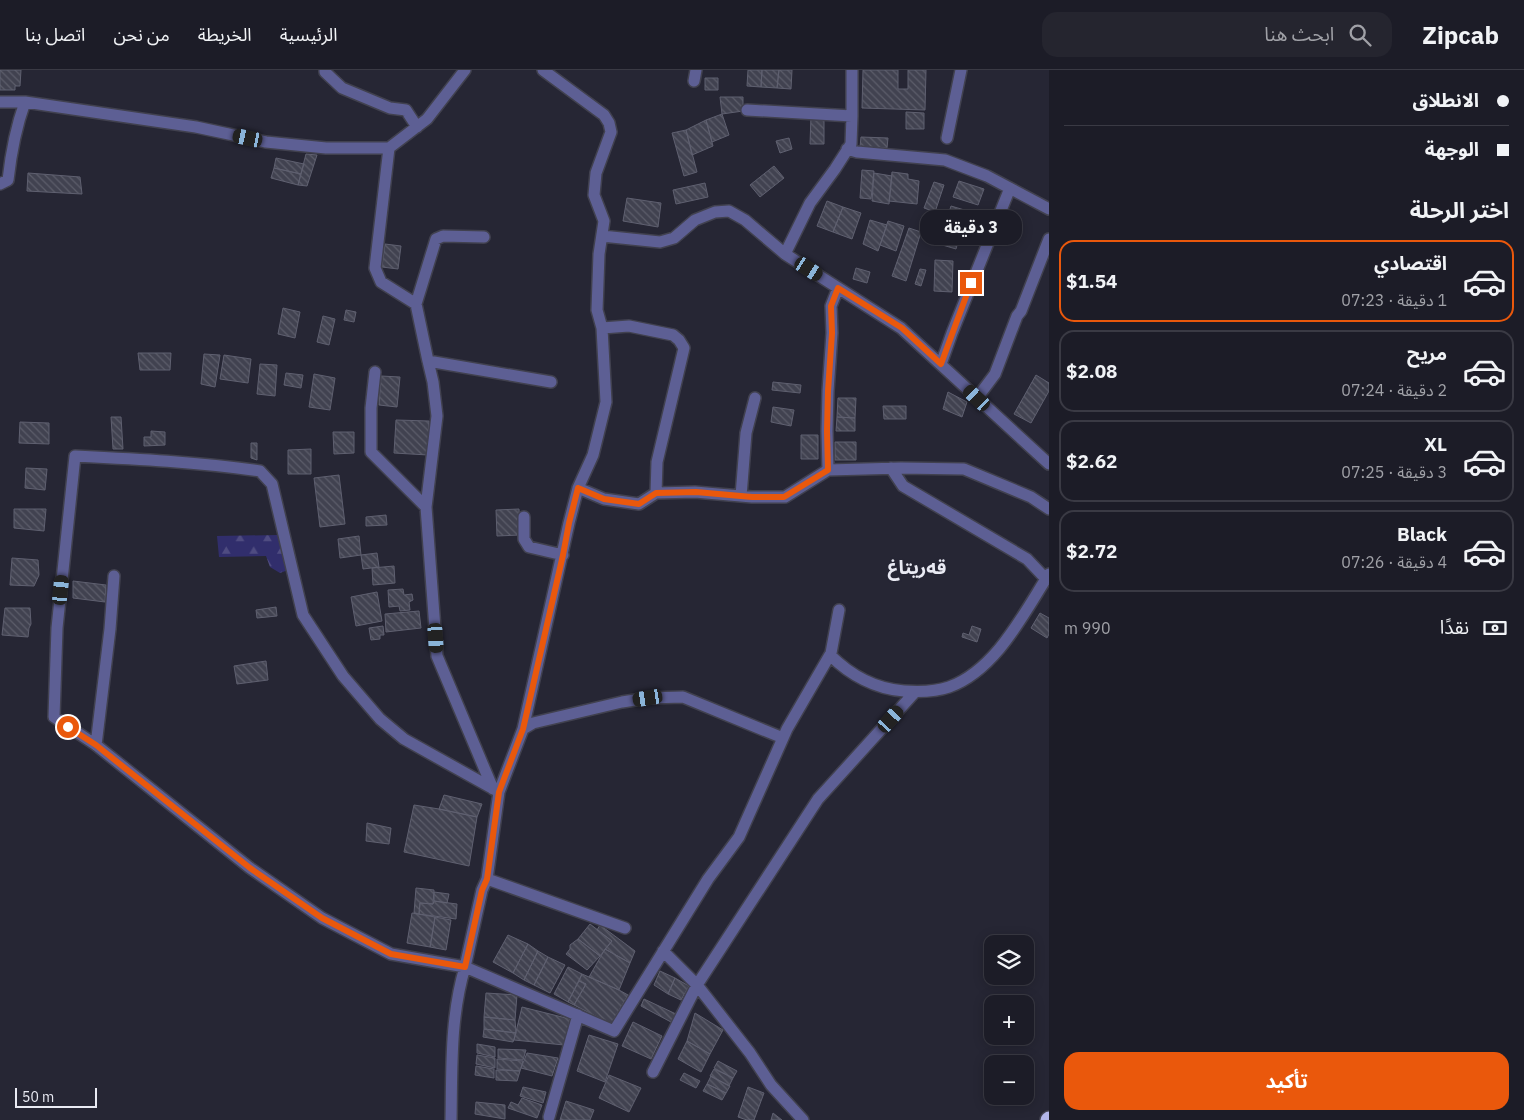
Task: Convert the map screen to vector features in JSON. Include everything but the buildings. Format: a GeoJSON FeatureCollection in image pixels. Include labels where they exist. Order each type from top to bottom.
{"type":"FeatureCollection","features":[{"type":"Feature","properties":{"kind":"street"},"geometry":{"type":"LineString","coordinates":[[0,102],[25,102],[196,127],[266,142],[326,148],[389,148],[427,119],[465,70]]}},
{"type":"Feature","properties":{"kind":"street"},"geometry":{"type":"LineString","coordinates":[[451,1120],[452,1045],[457,1002],[482,890],[487,879],[496,790],[523,729],[569,523],[578,488],[592,455],[606,402],[602,328],[597,310],[599,254],[604,221],[594,194],[596,173],[611,132],[609,123],[604,115],[543,70]]}},
{"type":"Feature","properties":{"kind":"street"},"geometry":{"type":"LineString","coordinates":[[785,254],[810,204],[851,144],[852,70]]}},
{"type":"Feature","properties":{"kind":"street"},"geometry":{"type":"LineString","coordinates":[[947,138],[961,70]]}},
{"type":"Feature","properties":{"kind":"street"},"geometry":{"type":"LineString","coordinates":[[323,71],[342,88],[390,108],[406,110],[417,127]]}},
{"type":"Feature","properties":{"kind":"street"},"geometry":{"type":"LineString","coordinates":[[0,184],[8,180],[18,123],[25,102]]}},
{"type":"Feature","properties":{"kind":"street"},"geometry":{"type":"LineString","coordinates":[[747,110],[852,116]]}},
{"type":"Feature","properties":{"kind":"street"},"geometry":{"type":"LineString","coordinates":[[389,148],[375,268],[381,282],[416,304]]}},
{"type":"Feature","properties":{"kind":"street"},"geometry":{"type":"LineString","coordinates":[[847,149],[857,152],[945,160],[987,176],[1049,208]]}},
{"type":"Feature","properties":{"kind":"street"},"geometry":{"type":"LineString","coordinates":[[941,364],[958,316],[1010,188]]}},
{"type":"Feature","properties":{"kind":"street"},"geometry":{"type":"LineString","coordinates":[[602,236],[660,242],[674,238],[694,220],[715,212],[729,211],[745,220],[785,254],[902,328],[1049,464]]}},
{"type":"Feature","properties":{"kind":"street"},"geometry":{"type":"LineString","coordinates":[[484,237],[443,236],[436,239],[416,304],[434,382],[437,416],[426,506],[437,656],[496,790]]}},
{"type":"Feature","properties":{"kind":"street"},"geometry":{"type":"LineString","coordinates":[[977,398],[994,374],[1049,239]]}},
{"type":"Feature","properties":{"kind":"street"},"geometry":{"type":"LineString","coordinates":[[828,470],[827,431],[832,333],[831,306],[838,288]]}},
{"type":"Feature","properties":{"kind":"street"},"geometry":{"type":"LineString","coordinates":[[602,328],[629,326],[673,335],[684,348],[657,462],[656,493]]}},
{"type":"Feature","properties":{"kind":"street"},"geometry":{"type":"LineString","coordinates":[[428,361],[551,382]]}},
{"type":"Feature","properties":{"kind":"street"},"geometry":{"type":"LineString","coordinates":[[375,372],[370,408],[371,452],[426,506]]}},
{"type":"Feature","properties":{"kind":"street"},"geometry":{"type":"LineString","coordinates":[[741,496],[746,433],[754,398]]}},
{"type":"Feature","properties":{"kind":"street"},"geometry":{"type":"LineString","coordinates":[[496,790],[404,739],[380,719],[349,683],[303,615],[272,484],[260,471],[147,459],[75,456],[57,628],[54,717],[96,745],[250,868],[322,918],[391,954],[465,967],[614,1031],[708,879],[740,836],[783,738],[830,655],[839,610]]}},
{"type":"Feature","properties":{"kind":"street"},"geometry":{"type":"LineString","coordinates":[[578,488],[604,499],[639,504],[656,493],[696,492],[784,497],[828,470],[891,468],[964,469],[1031,497],[1049,509]]}},
{"type":"Feature","properties":{"kind":"street"},"geometry":{"type":"LineString","coordinates":[[830,655],[850,673],[871,683],[895,690],[915,692],[949,687],[966,678],[995,654],[1008,638],[1047,576],[1027,559],[903,486],[891,468]]}},
{"type":"Feature","properties":{"kind":"street"},"geometry":{"type":"LineString","coordinates":[[524,517],[524,540],[529,547],[563,555]]}},
{"type":"Feature","properties":{"kind":"street"},"geometry":{"type":"LineString","coordinates":[[96,745],[110,629],[114,576]]}},
{"type":"Feature","properties":{"kind":"street"},"geometry":{"type":"LineString","coordinates":[[653,1072],[697,985],[818,799],[915,692]]}},
{"type":"Feature","properties":{"kind":"street"},"geometry":{"type":"LineString","coordinates":[[523,729],[533,722],[622,702],[648,698],[683,697],[783,738]]}},
{"type":"Feature","properties":{"kind":"street"},"geometry":{"type":"LineString","coordinates":[[487,879],[625,928]]}},
{"type":"Feature","properties":{"kind":"street"},"geometry":{"type":"LineString","coordinates":[[663,952],[697,985],[750,1053],[771,1085],[803,1120]]}},
{"type":"Feature","properties":{"kind":"street"},"geometry":{"type":"LineString","coordinates":[[549,1117],[578,1015]]}},
{"type":"Feature","properties":{"kind":"green space"},"geometry":{"type":"Polygon","coordinates":[[[278,535],[288,570],[280,573],[270,567],[266,556],[219,557],[217,536],[278,535]]]}},
{"type":"Feature","properties":{"kind":"district","name":"قەریتاغ"},"geometry":{"type":"Point","coordinates":[917,567]}},
{"type":"Feature","properties":{"kind":"route"},"geometry":{"type":"LineString","coordinates":[[68,727],[96,745],[250,868],[322,918],[391,954],[465,967],[482,890],[487,879],[499,792],[523,729],[578,488],[604,499],[639,504],[656,493],[696,492],[752,497],[784,497],[828,470],[827,431],[832,333],[831,306],[838,288],[902,328],[941,364],[971,283]]}}]}
